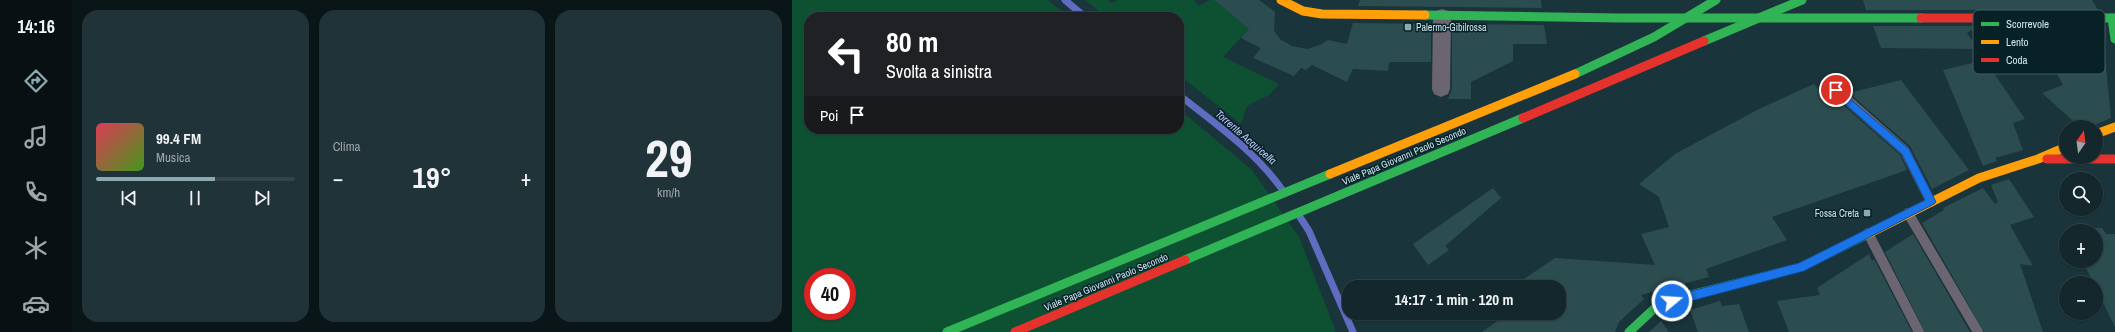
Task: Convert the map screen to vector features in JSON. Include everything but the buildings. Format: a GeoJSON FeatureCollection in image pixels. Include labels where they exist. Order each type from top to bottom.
{"type":"FeatureCollection","features":[{"type":"Feature","properties":{"kind":"main road"},"geometry":{"type":"LineString","coordinates":[[1281,0],[1303,11],[1322,14],[1442,16],[1973,18]]}},
{"type":"Feature","properties":{"kind":"main road","name":"Viale Papa Giovanni Paolo Secondo"},"geometry":{"type":"LineString","coordinates":[[947,332],[1584,70],[1654,37],[1716,0]]}},
{"type":"Feature","properties":{"kind":"main road","name":"Viale Papa Giovanni Paolo Secondo"},"geometry":{"type":"LineString","coordinates":[[1015,332],[1802,0]]}},
{"type":"Feature","properties":{"kind":"main road"},"geometry":{"type":"LineString","coordinates":[[2114,18],[2115,39]]}},
{"type":"Feature","properties":{"kind":"main road"},"geometry":{"type":"LineString","coordinates":[[2103,131],[2115,127]]}},
{"type":"Feature","properties":{"kind":"main road"},"geometry":{"type":"LineString","coordinates":[[1629,332],[1658,306],[1686,296],[1801,267],[1979,178],[2038,159],[2059,150]]}},
{"type":"Feature","properties":{"kind":"main road"},"geometry":{"type":"LineString","coordinates":[[2038,159],[2115,159]]}},
{"type":"Feature","properties":{"kind":"street"},"geometry":{"type":"LineString","coordinates":[[1441,89],[1442,16]]}},
{"type":"Feature","properties":{"kind":"lane"},"geometry":{"type":"LineString","coordinates":[[1836,90],[1905,151],[1931,202]]}},
{"type":"Feature","properties":{"kind":"lane"},"geometry":{"type":"LineString","coordinates":[[1908,213],[1962,302],[1978,332]]}},
{"type":"Feature","properties":{"kind":"lane"},"geometry":{"type":"LineString","coordinates":[[1868,233],[1919,332]]}},
{"type":"Feature","properties":{"kind":"green space"},"geometry":{"type":"Polygon","coordinates":[[[792,0],[1048,0],[1063,12],[804,12],[804,134],[1184,134],[1184,113],[1252,170],[1299,237],[1336,332],[792,332],[792,0]]]}},
{"type":"Feature","properties":{"kind":"green space"},"geometry":{"type":"Polygon","coordinates":[[[1085,0],[1108,0],[1112,3],[1118,0],[1194,0],[1199,6],[1210,0],[1214,0],[1249,29],[1223,57],[1279,84],[1269,95],[1247,106],[1241,124],[1184,79],[1184,12],[1100,12],[1085,0]]]}},
{"type":"Feature","properties":{"kind":"waterway","name":"Torrente Acquicella"},"geometry":{"type":"LineString","coordinates":[[1065,0],[1079,12]]}},
{"type":"Feature","properties":{"kind":"waterway","name":"Torrente Acquicella"},"geometry":{"type":"LineString","coordinates":[[1184,99],[1222,128],[1261,164],[1284,192]]}},
{"type":"Feature","properties":{"kind":"waterway","name":"Torrente Acquicella"},"geometry":{"type":"LineString","coordinates":[[1298,214],[1309,231],[1353,332]]}},
{"type":"Feature","properties":{"kind":"traffic: fast"},"geometry":{"type":"LineString","coordinates":[[1575,74],[1654,37],[1716,0]]}},
{"type":"Feature","properties":{"kind":"traffic: fast"},"geometry":{"type":"LineString","coordinates":[[1704,41],[1802,0]]}},
{"type":"Feature","properties":{"kind":"traffic: fast"},"geometry":{"type":"LineString","coordinates":[[1425,15],[1619,18],[1921,18]]}},
{"type":"Feature","properties":{"kind":"traffic: fast"},"geometry":{"type":"LineString","coordinates":[[2105,18],[2115,18]]}},
{"type":"Feature","properties":{"kind":"traffic: fast"},"geometry":{"type":"LineString","coordinates":[[2112,18],[2115,39]]}},
{"type":"Feature","properties":{"kind":"traffic: fast"},"geometry":{"type":"LineString","coordinates":[[1185,260],[1523,118]]}},
{"type":"Feature","properties":{"kind":"traffic: fast"},"geometry":{"type":"LineString","coordinates":[[947,332],[1330,174]]}},
{"type":"Feature","properties":{"kind":"traffic: fast"},"geometry":{"type":"LineString","coordinates":[[1629,332],[1657,306],[1686,296],[1801,267],[1868,234]]}},
{"type":"Feature","properties":{"kind":"traffic: slow"},"geometry":{"type":"LineString","coordinates":[[1281,0],[1303,11],[1322,14],[1425,15]]}},
{"type":"Feature","properties":{"kind":"traffic: slow"},"geometry":{"type":"LineString","coordinates":[[1330,174],[1575,74]]}},
{"type":"Feature","properties":{"kind":"traffic: slow"},"geometry":{"type":"LineString","coordinates":[[2103,131],[2115,127]]}},
{"type":"Feature","properties":{"kind":"traffic: slow"},"geometry":{"type":"LineString","coordinates":[[1868,234],[1979,178],[2038,159],[2059,150]]}},
{"type":"Feature","properties":{"kind":"traffic: jam"},"geometry":{"type":"LineString","coordinates":[[1921,18],[1973,18]]}},
{"type":"Feature","properties":{"kind":"traffic: jam"},"geometry":{"type":"LineString","coordinates":[[1523,118],[1704,41]]}},
{"type":"Feature","properties":{"kind":"traffic: jam"},"geometry":{"type":"LineString","coordinates":[[2047,159],[2115,159]]}},
{"type":"Feature","properties":{"kind":"traffic: jam"},"geometry":{"type":"LineString","coordinates":[[1015,332],[1185,260]]}},
{"type":"Feature","properties":{"kind":"place","name":"Palermo-Gibilrossa"},"geometry":{"type":"Point","coordinates":[1408,27]}},
{"type":"Feature","properties":{"kind":"place","name":"Fossa Creta"},"geometry":{"type":"Point","coordinates":[1867,213]}},
{"type":"Feature","properties":{"kind":"route"},"geometry":{"type":"LineString","coordinates":[[1672,301],[1686,296],[1760,279],[1801,267],[1931,202],[1905,151],[1836,90]]}}]}
